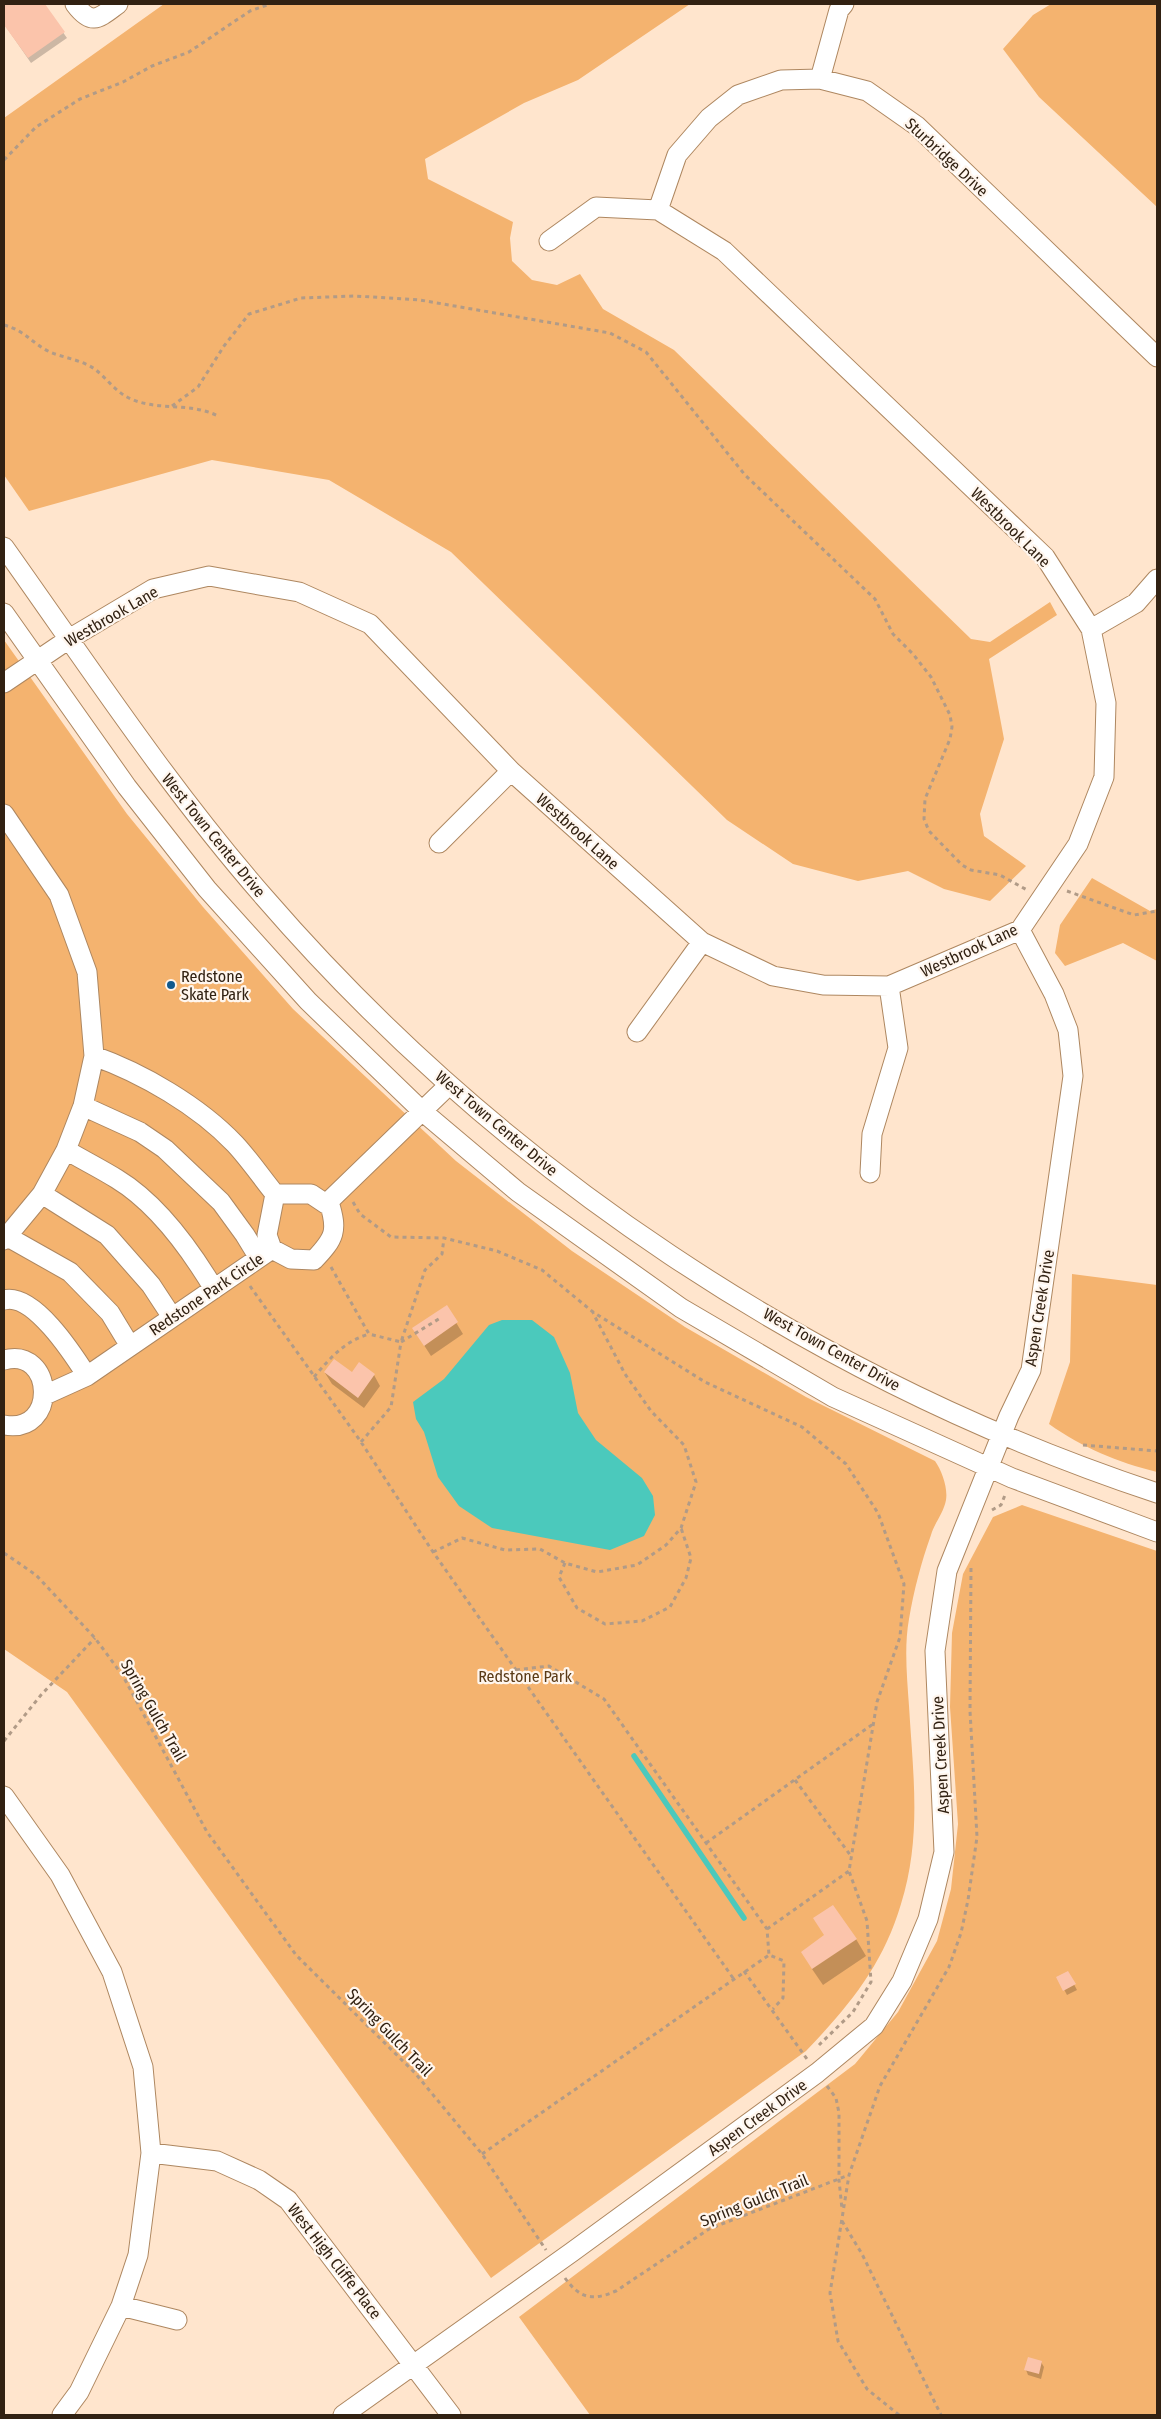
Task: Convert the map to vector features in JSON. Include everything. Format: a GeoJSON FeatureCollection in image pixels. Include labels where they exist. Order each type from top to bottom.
{"type":"FeatureCollection","features":[{"type":"Feature","properties":{"kind":"street"},"geometry":{"type":"LineString","coordinates":[[76,4],[84,15],[90,18],[96,18],[118,4]]}},
{"type":"Feature","properties":{"kind":"street"},"geometry":{"type":"LineString","coordinates":[[820,79],[839,10],[844,4]]}},
{"type":"Feature","properties":{"kind":"street","name":"Sturbridge Drive"},"geometry":{"type":"LineString","coordinates":[[658,210],[677,155],[710,118],[738,95],[781,80],[820,79],[867,92],[917,126],[1157,357]]}},
{"type":"Feature","properties":{"kind":"street","name":"Westbrook Lane"},"geometry":{"type":"LineString","coordinates":[[38,660],[69,639],[153,589],[209,576],[299,592],[370,624],[511,771],[702,942],[773,976],[823,985],[889,986],[1020,930],[1078,844],[1104,776],[1106,704],[1091,629],[1045,557],[724,251],[658,210],[596,207],[549,241]]}},
{"type":"Feature","properties":{"kind":"street","name":"West Town Center Drive"},"geometry":{"type":"LineString","coordinates":[[4,547],[163,773],[263,896],[334,975],[449,1085],[563,1179],[654,1245],[842,1359],[942,1409],[1041,1451],[1157,1493]]}},
{"type":"Feature","properties":{"kind":"street"},"geometry":{"type":"LineString","coordinates":[[1091,629],[1136,603],[1157,579]]}},
{"type":"Feature","properties":{"kind":"street"},"geometry":{"type":"LineString","coordinates":[[4,612],[127,787],[207,889],[308,1001],[422,1112],[518,1192],[681,1308],[834,1397],[988,1468],[1157,1532]]}},
{"type":"Feature","properties":{"kind":"street"},"geometry":{"type":"LineString","coordinates":[[4,683],[38,660]]}},
{"type":"Feature","properties":{"kind":"street"},"geometry":{"type":"LineString","coordinates":[[439,842],[511,771]]}},
{"type":"Feature","properties":{"kind":"street"},"geometry":{"type":"LineString","coordinates":[[4,814],[59,895],[87,972],[94,1056],[83,1106],[66,1150],[42,1194],[6,1238],[70,1272],[110,1313],[130,1346]]}},
{"type":"Feature","properties":{"kind":"street","name":"Aspen Creek Drive"},"geometry":{"type":"LineString","coordinates":[[343,2415],[556,2264],[831,2061],[874,2026],[902,1981],[928,1920],[944,1852],[935,1651],[947,1571],[1002,1434],[1031,1370],[1073,1076],[1068,1030],[1054,994],[1020,930]]}},
{"type":"Feature","properties":{"kind":"street"},"geometry":{"type":"LineString","coordinates":[[637,1032],[702,942]]}},
{"type":"Feature","properties":{"kind":"street"},"geometry":{"type":"LineString","coordinates":[[870,1173],[872,1134],[898,1048],[889,986]]}},
{"type":"Feature","properties":{"kind":"street"},"geometry":{"type":"LineString","coordinates":[[94,1056],[125,1067],[201,1113],[234,1144],[275,1194]]}},
{"type":"Feature","properties":{"kind":"street"},"geometry":{"type":"LineString","coordinates":[[275,1194],[311,1194],[326,1204],[449,1085]]}},
{"type":"Feature","properties":{"kind":"street"},"geometry":{"type":"LineString","coordinates":[[83,1106],[140,1132],[165,1150],[221,1202],[245,1235],[265,1254]]}},
{"type":"Feature","properties":{"kind":"street"},"geometry":{"type":"LineString","coordinates":[[66,1150],[118,1180],[146,1202],[196,1258],[214,1289]]}},
{"type":"Feature","properties":{"kind":"street"},"geometry":{"type":"LineString","coordinates":[[42,1194],[107,1235],[151,1284],[172,1317]]}},
{"type":"Feature","properties":{"kind":"street"},"geometry":{"type":"LineString","coordinates":[[265,1254],[275,1194]]}},
{"type":"Feature","properties":{"kind":"street","name":"Redstone Park Circle"},"geometry":{"type":"LineString","coordinates":[[45,1395],[87,1376],[265,1254],[291,1259],[314,1260],[328,1246],[336,1223],[329,1202]]}},
{"type":"Feature","properties":{"kind":"street"},"geometry":{"type":"LineString","coordinates":[[4,1300],[8,1299],[28,1305],[65,1342],[87,1376]]}},
{"type":"Feature","properties":{"kind":"street"},"geometry":{"type":"LineString","coordinates":[[4,1425],[12,1427],[29,1421],[41,1409],[45,1395],[43,1383],[33,1367],[6,1355]]}},
{"type":"Feature","properties":{"kind":"street"},"geometry":{"type":"LineString","coordinates":[[4,1796],[60,1875],[112,1972],[142,2067],[151,2153],[138,2255],[121,2306],[79,2392],[62,2415]]}},
{"type":"Feature","properties":{"kind":"street","name":"West High Cliffe Place"},"geometry":{"type":"LineString","coordinates":[[151,2153],[217,2161],[259,2180],[288,2200],[452,2415]]}},
{"type":"Feature","properties":{"kind":"street"},"geometry":{"type":"LineString","coordinates":[[121,2306],[177,2320]]}},
{"type":"Feature","properties":{"kind":"path"},"geometry":{"type":"LineString","coordinates":[[4,160],[36,127],[80,99],[123,82],[152,66],[189,52],[250,11],[270,4]]}},
{"type":"Feature","properties":{"kind":"path"},"geometry":{"type":"LineString","coordinates":[[172,406],[198,387],[224,346],[249,314],[301,298],[355,296],[420,300],[610,333],[628,341],[646,352],[746,475],[875,598],[893,634],[913,654],[931,677],[950,715],[952,727],[950,739],[925,800],[924,819],[929,831],[952,857],[971,870],[1000,875],[1033,893],[1050,886],[1134,915],[1157,911]]}},
{"type":"Feature","properties":{"kind":"path"},"geometry":{"type":"LineString","coordinates":[[4,325],[20,330],[49,352],[94,369],[121,394],[130,399],[204,409],[218,416]]}},
{"type":"Feature","properties":{"kind":"path"},"geometry":{"type":"LineString","coordinates":[[342,1187],[360,1214],[391,1237],[444,1238],[497,1251],[542,1270],[593,1312],[705,1382],[802,1427],[846,1464],[878,1512],[904,1584],[900,1638],[877,1702],[849,1872],[867,1921],[871,1982],[853,2012],[806,2058]]}},
{"type":"Feature","properties":{"kind":"path"},"geometry":{"type":"LineString","coordinates":[[361,1442],[391,1407],[401,1342],[425,1270],[442,1254],[444,1238]]}},
{"type":"Feature","properties":{"kind":"path"},"geometry":{"type":"LineString","coordinates":[[331,1266],[370,1334]]}},
{"type":"Feature","properties":{"kind":"path"},"geometry":{"type":"LineString","coordinates":[[248,1283],[361,1442],[516,1670],[733,1978]]}},
{"type":"Feature","properties":{"kind":"path"},"geometry":{"type":"LineString","coordinates":[[434,1552],[462,1538],[505,1550],[540,1549],[565,1563],[597,1572],[637,1565],[666,1545],[681,1528],[696,1482],[684,1446],[651,1411],[624,1374],[593,1312]]}},
{"type":"Feature","properties":{"kind":"path"},"geometry":{"type":"LineString","coordinates":[[314,1377],[334,1354],[355,1338],[370,1334],[401,1342],[442,1316]]}},
{"type":"Feature","properties":{"kind":"path"},"geometry":{"type":"LineString","coordinates":[[1076,1444],[1157,1451]]}},
{"type":"Feature","properties":{"kind":"path"},"geometry":{"type":"LineString","coordinates":[[565,1563],[559,1577],[578,1608],[605,1624],[642,1621],[670,1607],[686,1578],[691,1558],[681,1528]]}},
{"type":"Feature","properties":{"kind":"path","name":"Spring Gulch Trail"},"geometry":{"type":"LineString","coordinates":[[4,1553],[36,1575],[95,1638],[123,1676],[207,1832],[296,1955],[415,2073],[482,2154],[572,2287],[585,2296],[599,2298],[616,2291],[709,2229],[849,2176]]}},
{"type":"Feature","properties":{"kind":"path"},"geometry":{"type":"LineString","coordinates":[[4,1741],[41,1695],[95,1638]]}},
{"type":"Feature","properties":{"kind":"path"},"geometry":{"type":"LineString","coordinates":[[516,1670],[549,1666],[604,1699],[767,1929],[769,1955]]}},
{"type":"Feature","properties":{"kind":"path"},"geometry":{"type":"LineString","coordinates":[[706,1843],[873,1724]]}},
{"type":"Feature","properties":{"kind":"path"},"geometry":{"type":"LineString","coordinates":[[795,1780],[851,1856]]}},
{"type":"Feature","properties":{"kind":"path"},"geometry":{"type":"LineString","coordinates":[[767,1929],[849,1872]]}},
{"type":"Feature","properties":{"kind":"path"},"geometry":{"type":"LineString","coordinates":[[482,2154],[733,1978],[769,1955]]}},
{"type":"Feature","properties":{"kind":"path"},"geometry":{"type":"LineString","coordinates":[[769,1955],[784,1961],[783,1998],[773,2009]]}},
{"type":"Feature","properties":{"kind":"path"},"geometry":{"type":"LineString","coordinates":[[842,2221],[862,2254],[941,2415]]}},
{"type":"Feature","properties":{"kind":"green space"},"geometry":{"type":"Polygon","coordinates":[[[164,4],[690,4],[578,80],[524,103],[425,159],[428,179],[513,222],[510,238],[512,261],[532,280],[557,285],[580,274],[603,309],[674,350],[971,639],[990,642],[1050,602],[1057,615],[989,659],[1004,739],[980,814],[984,836],[1026,866],[990,901],[944,889],[908,871],[858,881],[793,864],[727,820],[451,552],[329,480],[212,460],[29,511],[4,475],[4,118],[164,4]]]}},
{"type":"Feature","properties":{"kind":"green space"},"geometry":{"type":"Polygon","coordinates":[[[1051,4],[1157,4],[1157,207],[1039,97],[1003,49],[1033,15],[1051,4]]]}},
{"type":"Feature","properties":{"kind":"green space","name":"Redstone Park"},"geometry":{"type":"Polygon","coordinates":[[[4,640],[127,814],[203,907],[293,1009],[456,1161],[572,1251],[685,1327],[806,1397],[935,1461],[944,1480],[946,1500],[932,1531],[924,1556],[907,1630],[906,1651],[914,1781],[914,1830],[908,1879],[894,1926],[885,1946],[850,2001],[806,2051],[491,2278],[67,1692],[4,1649],[4,640]]]}},
{"type":"Feature","properties":{"kind":"green space"},"geometry":{"type":"Polygon","coordinates":[[[1092,878],[1150,911],[1157,909],[1157,961],[1123,943],[1065,966],[1055,953],[1060,925],[1092,878]]]}},
{"type":"Feature","properties":{"kind":"green space"},"geometry":{"type":"Polygon","coordinates":[[[1072,1274],[1157,1285],[1157,1472],[1128,1464],[1101,1453],[1062,1433],[1049,1424],[1070,1362],[1072,1274]]]}},
{"type":"Feature","properties":{"kind":"green space"},"geometry":{"type":"Polygon","coordinates":[[[1022,1505],[1157,1551],[1157,2415],[590,2415],[519,2317],[855,2064],[898,2012],[937,1941],[951,1889],[958,1824],[950,1707],[952,1633],[963,1574],[993,1517],[1022,1505]]]}},
{"type":"Feature","properties":{"kind":"water"},"geometry":{"type":"Polygon","coordinates":[[[502,1320],[532,1320],[554,1337],[570,1373],[578,1413],[596,1440],[642,1478],[653,1496],[655,1515],[644,1536],[610,1550],[492,1528],[459,1506],[438,1477],[424,1432],[416,1419],[413,1402],[444,1379],[489,1325],[502,1320]]]}},
{"type":"Feature","properties":{"kind":"building"},"geometry":{"type":"Polygon","coordinates":[[[4,4],[45,4],[65,32],[28,58],[4,25],[4,4]]]}},
{"type":"Feature","properties":{"kind":"building"},"geometry":{"type":"Polygon","coordinates":[[[447,1305],[458,1322],[424,1346],[412,1328],[447,1305]]]}},
{"type":"Feature","properties":{"kind":"building"},"geometry":{"type":"Polygon","coordinates":[[[334,1359],[352,1372],[359,1362],[375,1374],[358,1398],[324,1372],[334,1359]]]}},
{"type":"Feature","properties":{"kind":"building"},"geometry":{"type":"Polygon","coordinates":[[[833,1905],[857,1939],[812,1969],[801,1952],[824,1935],[813,1918],[833,1905]]]}},
{"type":"Feature","properties":{"kind":"building"},"geometry":{"type":"Polygon","coordinates":[[[1068,1971],[1076,1984],[1063,1991],[1056,1977],[1068,1971]]]}},
{"type":"Feature","properties":{"kind":"building"},"geometry":{"type":"Polygon","coordinates":[[[1028,2357],[1042,2361],[1039,2374],[1024,2370],[1028,2357]]]}},
{"type":"Feature","properties":{"kind":"waterway"},"geometry":{"type":"LineString","coordinates":[[634,1756],[744,1918]]}},
{"type":"Feature","properties":{"kind":"place","name":"Redstone Skate Park"},"geometry":{"type":"Point","coordinates":[171,985]}}]}
